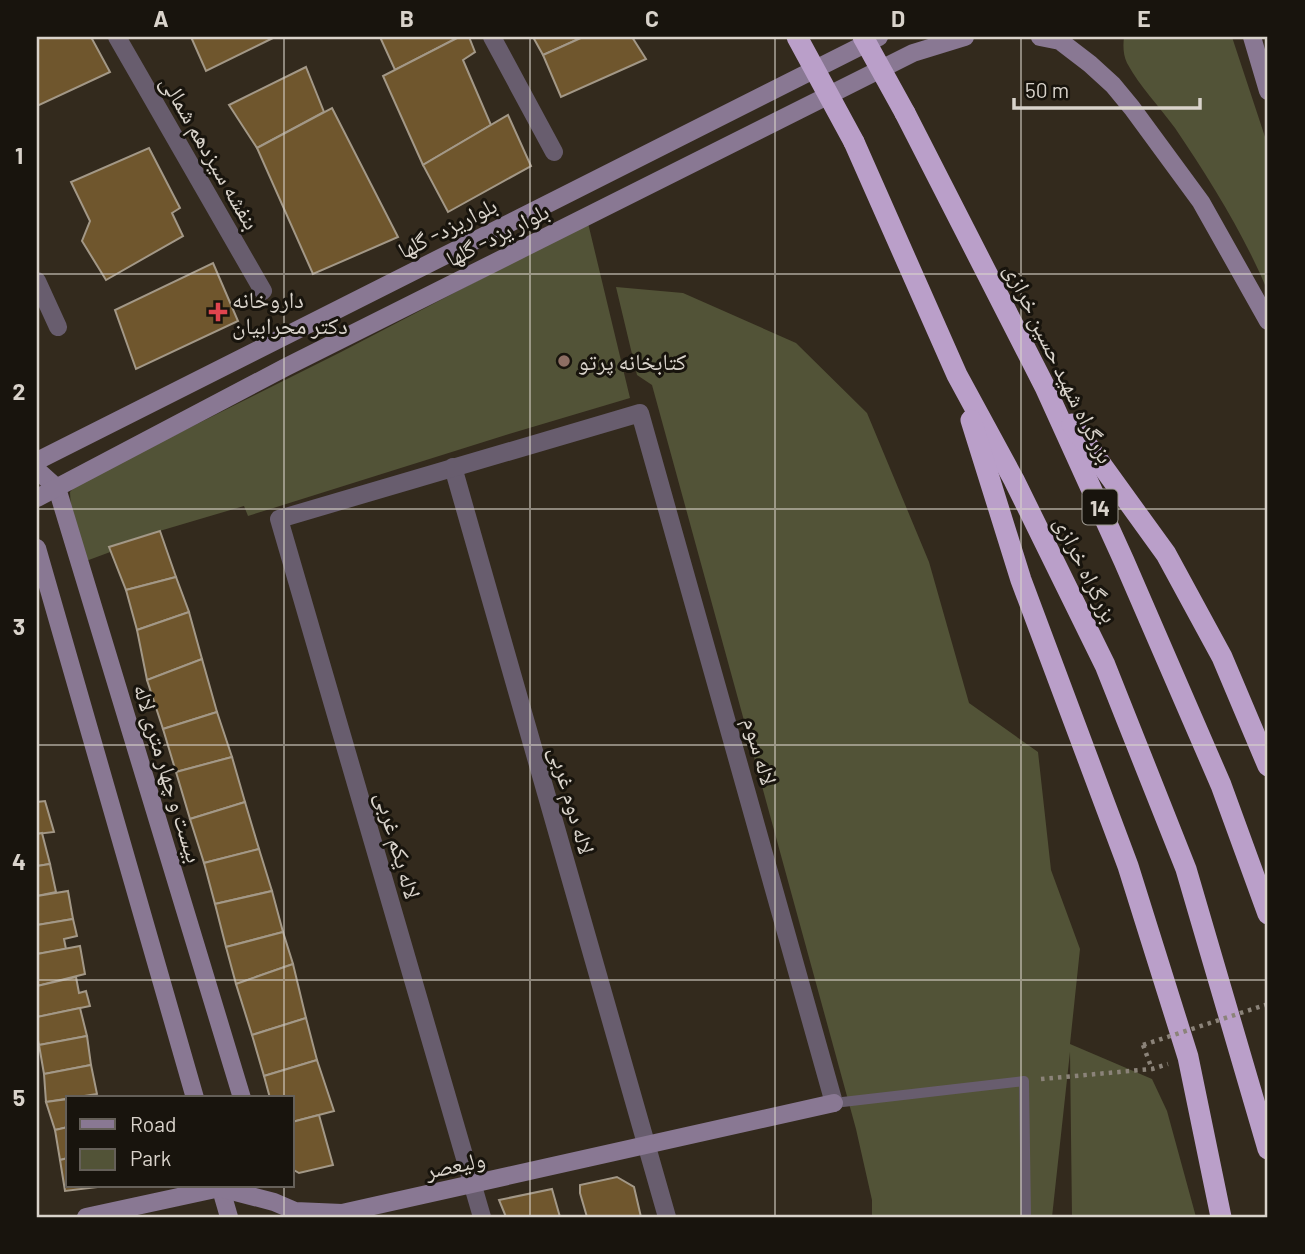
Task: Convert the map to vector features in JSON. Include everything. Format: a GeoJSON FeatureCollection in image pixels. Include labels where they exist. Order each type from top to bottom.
{"type":"FeatureCollection","features":[{"type":"Feature","properties":{"kind":"highway","name":"بزرگراه خرازی"},"geometry":{"type":"LineString","coordinates":[[797,37],[853,142],[957,375],[1014,480],[1105,665],[1186,869],[1268,1149]]}},
{"type":"Feature","properties":{"kind":"highway","name":"بزرگراه شهید حسین خرازی"},"geometry":{"type":"LineString","coordinates":[[863,37],[905,113],[1045,387],[1221,785],[1268,914]]}},
{"type":"Feature","properties":{"kind":"highway"},"geometry":{"type":"LineString","coordinates":[[957,375],[1021,580],[1128,866],[1188,1057],[1222,1217]]}},
{"type":"Feature","properties":{"kind":"highway"},"geometry":{"type":"LineString","coordinates":[[1045,387],[1166,554],[1222,657],[1268,766]]}},
{"type":"Feature","properties":{"kind":"main road","name":"بلواریزد- گلها"},"geometry":{"type":"LineString","coordinates":[[37,461],[879,37]]}},
{"type":"Feature","properties":{"kind":"main road","name":"بلوار یزد- گلها"},"geometry":{"type":"LineString","coordinates":[[37,498],[286,367],[901,60],[965,37]]}},
{"type":"Feature","properties":{"kind":"main road"},"geometry":{"type":"LineString","coordinates":[[1040,37],[1064,39],[1113,85],[1132,108],[1200,202],[1268,321]]}},
{"type":"Feature","properties":{"kind":"main road"},"geometry":{"type":"LineString","coordinates":[[1252,37],[1268,91]]}},
{"type":"Feature","properties":{"kind":"main road"},"geometry":{"type":"LineString","coordinates":[[37,470],[57,488]]}},
{"type":"Feature","properties":{"kind":"main road","name":"بیست و چهار متری لاله"},"geometry":{"type":"LineString","coordinates":[[57,488],[241,1096]]}},
{"type":"Feature","properties":{"kind":"main road"},"geometry":{"type":"LineString","coordinates":[[37,548],[194,1096]]}},
{"type":"Feature","properties":{"kind":"main road","name":"ولیعصر"},"geometry":{"type":"LineString","coordinates":[[224,1188],[295,1211],[342,1213],[834,1103]]}},
{"type":"Feature","properties":{"kind":"main road","name":"ولیعصر"},"geometry":{"type":"LineString","coordinates":[[86,1217],[216,1188]]}},
{"type":"Feature","properties":{"kind":"main road"},"geometry":{"type":"LineString","coordinates":[[220,1188],[229,1217]]}},
{"type":"Feature","properties":{"kind":"street","name":"بنفشه سیزدهم شمالی"},"geometry":{"type":"LineString","coordinates":[[117,37],[263,291]]}},
{"type":"Feature","properties":{"kind":"street"},"geometry":{"type":"LineString","coordinates":[[492,37],[554,152]]}},
{"type":"Feature","properties":{"kind":"street"},"geometry":{"type":"LineString","coordinates":[[37,281],[58,327]]}},
{"type":"Feature","properties":{"kind":"street","name":"لاله سوم"},"geometry":{"type":"LineString","coordinates":[[453,467],[640,413],[834,1103]]}},
{"type":"Feature","properties":{"kind":"street","name":"لاله یکم غربی"},"geometry":{"type":"LineString","coordinates":[[453,467],[279,519],[482,1217]]}},
{"type":"Feature","properties":{"kind":"street","name":"لاله دوم غربی"},"geometry":{"type":"LineString","coordinates":[[453,467],[667,1217]]}},
{"type":"Feature","properties":{"kind":"lane"},"geometry":{"type":"LineString","coordinates":[[834,1103],[1024,1081],[1026,1217]]}},
{"type":"Feature","properties":{"kind":"path"},"geometry":{"type":"LineString","coordinates":[[1024,1081],[1152,1069],[1143,1045],[1268,1004]]}},
{"type":"Feature","properties":{"kind":"green space"},"geometry":{"type":"Polygon","coordinates":[[[1124,37],[1232,37],[1268,146],[1268,292],[1237,228],[1213,187],[1175,128],[1132,72],[1125,57],[1124,37]]]}},
{"type":"Feature","properties":{"kind":"green space"},"geometry":{"type":"Polygon","coordinates":[[[588,223],[630,398],[248,516],[244,506],[119,543],[121,548],[86,561],[71,509],[70,492],[77,484],[341,352],[588,223]]]}},
{"type":"Feature","properties":{"kind":"green space"},"geometry":{"type":"Polygon","coordinates":[[[616,287],[683,293],[796,343],[867,413],[929,562],[969,703],[1038,752],[1051,870],[1080,949],[1070,1044],[1152,1079],[1167,1111],[1196,1217],[1072,1217],[1070,1052],[1052,1217],[872,1217],[872,1200],[856,1129],[652,385],[637,375],[616,287]]]}},
{"type":"Feature","properties":{"kind":"building"},"geometry":{"type":"Polygon","coordinates":[[[37,37],[91,37],[110,72],[37,106],[37,37]]]}},
{"type":"Feature","properties":{"kind":"building"},"geometry":{"type":"Polygon","coordinates":[[[191,37],[275,37],[206,71],[191,37]]]}},
{"type":"Feature","properties":{"kind":"building"},"geometry":{"type":"Polygon","coordinates":[[[380,37],[459,37],[395,70],[380,37]]]}},
{"type":"Feature","properties":{"kind":"building"},"geometry":{"type":"Polygon","coordinates":[[[459,37],[469,37],[475,52],[463,60],[491,125],[423,165],[383,76],[459,37]]]}},
{"type":"Feature","properties":{"kind":"building"},"geometry":{"type":"Polygon","coordinates":[[[533,37],[583,37],[543,55],[533,37]]]}},
{"type":"Feature","properties":{"kind":"building"},"geometry":{"type":"Polygon","coordinates":[[[583,37],[632,37],[646,59],[561,97],[543,55],[583,37]]]}},
{"type":"Feature","properties":{"kind":"building"},"geometry":{"type":"Polygon","coordinates":[[[306,67],[324,112],[257,148],[229,105],[306,67]]]}},
{"type":"Feature","properties":{"kind":"building"},"geometry":{"type":"Polygon","coordinates":[[[332,108],[398,237],[313,274],[257,148],[332,108]]]}},
{"type":"Feature","properties":{"kind":"building"},"geometry":{"type":"Polygon","coordinates":[[[508,115],[531,166],[448,212],[423,165],[508,115]]]}},
{"type":"Feature","properties":{"kind":"building"},"geometry":{"type":"Polygon","coordinates":[[[149,148],[180,208],[172,213],[183,236],[106,280],[82,241],[90,221],[71,182],[149,148]]]}},
{"type":"Feature","properties":{"kind":"building"},"geometry":{"type":"Polygon","coordinates":[[[213,263],[238,321],[136,369],[115,310],[213,263]]]}},
{"type":"Feature","properties":{"kind":"building"},"geometry":{"type":"Polygon","coordinates":[[[160,531],[176,577],[126,590],[109,547],[160,531]]]}},
{"type":"Feature","properties":{"kind":"building"},"geometry":{"type":"Polygon","coordinates":[[[176,577],[189,612],[137,630],[126,590],[176,577]]]}},
{"type":"Feature","properties":{"kind":"building"},"geometry":{"type":"Polygon","coordinates":[[[189,612],[202,659],[147,680],[137,630],[189,612]]]}},
{"type":"Feature","properties":{"kind":"building"},"geometry":{"type":"Polygon","coordinates":[[[202,659],[217,712],[163,729],[147,680],[202,659]]]}},
{"type":"Feature","properties":{"kind":"building"},"geometry":{"type":"Polygon","coordinates":[[[217,712],[232,757],[176,772],[163,729],[217,712]]]}},
{"type":"Feature","properties":{"kind":"building"},"geometry":{"type":"Polygon","coordinates":[[[232,757],[245,802],[190,819],[176,772],[232,757]]]}},
{"type":"Feature","properties":{"kind":"building"},"geometry":{"type":"Polygon","coordinates":[[[45,801],[54,832],[37,834],[37,802],[45,801]]]}},
{"type":"Feature","properties":{"kind":"building"},"geometry":{"type":"Polygon","coordinates":[[[245,802],[259,849],[204,863],[190,819],[245,802]]]}},
{"type":"Feature","properties":{"kind":"building"},"geometry":{"type":"Polygon","coordinates":[[[42,833],[50,864],[37,866],[37,834],[42,833]]]}},
{"type":"Feature","properties":{"kind":"building"},"geometry":{"type":"Polygon","coordinates":[[[259,849],[272,891],[215,904],[204,863],[259,849]]]}},
{"type":"Feature","properties":{"kind":"building"},"geometry":{"type":"Polygon","coordinates":[[[50,864],[56,892],[37,896],[37,866],[50,864]]]}},
{"type":"Feature","properties":{"kind":"building"},"geometry":{"type":"Polygon","coordinates":[[[68,891],[73,919],[37,925],[37,896],[68,891]]]}},
{"type":"Feature","properties":{"kind":"building"},"geometry":{"type":"Polygon","coordinates":[[[272,891],[283,932],[226,947],[215,904],[272,891]]]}},
{"type":"Feature","properties":{"kind":"building"},"geometry":{"type":"Polygon","coordinates":[[[73,919],[77,936],[64,939],[66,949],[37,954],[37,925],[73,919]]]}},
{"type":"Feature","properties":{"kind":"building"},"geometry":{"type":"Polygon","coordinates":[[[283,932],[293,964],[236,984],[226,947],[283,932]]]}},
{"type":"Feature","properties":{"kind":"building"},"geometry":{"type":"Polygon","coordinates":[[[80,946],[85,974],[37,986],[37,954],[80,946]]]}},
{"type":"Feature","properties":{"kind":"building"},"geometry":{"type":"Polygon","coordinates":[[[293,964],[306,1018],[252,1035],[236,984],[293,964]]]}},
{"type":"Feature","properties":{"kind":"building"},"geometry":{"type":"Polygon","coordinates":[[[76,977],[79,993],[86,991],[90,1006],[37,1017],[37,986],[76,977]]]}},
{"type":"Feature","properties":{"kind":"building"},"geometry":{"type":"Polygon","coordinates":[[[80,1008],[87,1036],[39,1045],[37,1017],[80,1008]]]}},
{"type":"Feature","properties":{"kind":"building"},"geometry":{"type":"Polygon","coordinates":[[[306,1018],[317,1060],[264,1076],[252,1035],[306,1018]]]}},
{"type":"Feature","properties":{"kind":"building"},"geometry":{"type":"Polygon","coordinates":[[[87,1036],[91,1065],[44,1074],[39,1045],[87,1036]]]}},
{"type":"Feature","properties":{"kind":"building"},"geometry":{"type":"Polygon","coordinates":[[[317,1060],[334,1111],[294,1121],[294,1096],[269,1096],[264,1076],[317,1060]]]}},
{"type":"Feature","properties":{"kind":"building"},"geometry":{"type":"Polygon","coordinates":[[[91,1065],[97,1094],[66,1096],[66,1099],[46,1102],[44,1074],[91,1065]]]}},
{"type":"Feature","properties":{"kind":"building"},"geometry":{"type":"Polygon","coordinates":[[[66,1099],[66,1127],[55,1130],[46,1102],[66,1099]]]}},
{"type":"Feature","properties":{"kind":"building"},"geometry":{"type":"Polygon","coordinates":[[[319,1115],[333,1165],[299,1173],[294,1170],[294,1121],[319,1115]]]}},
{"type":"Feature","properties":{"kind":"building"},"geometry":{"type":"Polygon","coordinates":[[[66,1127],[66,1158],[60,1160],[55,1130],[66,1127]]]}},
{"type":"Feature","properties":{"kind":"building"},"geometry":{"type":"Polygon","coordinates":[[[66,1158],[66,1188],[90,1188],[65,1191],[60,1160],[66,1158]]]}},
{"type":"Feature","properties":{"kind":"building"},"geometry":{"type":"Polygon","coordinates":[[[617,1177],[634,1187],[641,1217],[587,1217],[580,1185],[617,1177]]]}},
{"type":"Feature","properties":{"kind":"building"},"geometry":{"type":"Polygon","coordinates":[[[552,1189],[560,1217],[506,1217],[499,1200],[552,1189]]]}},
{"type":"Feature","properties":{"kind":"place","name":"داروخانه دکتر محرابیان"},"geometry":{"type":"Point","coordinates":[218,312]}},
{"type":"Feature","properties":{"kind":"place","name":"كتابخانه پرتو"},"geometry":{"type":"Point","coordinates":[564,361]}}]}
